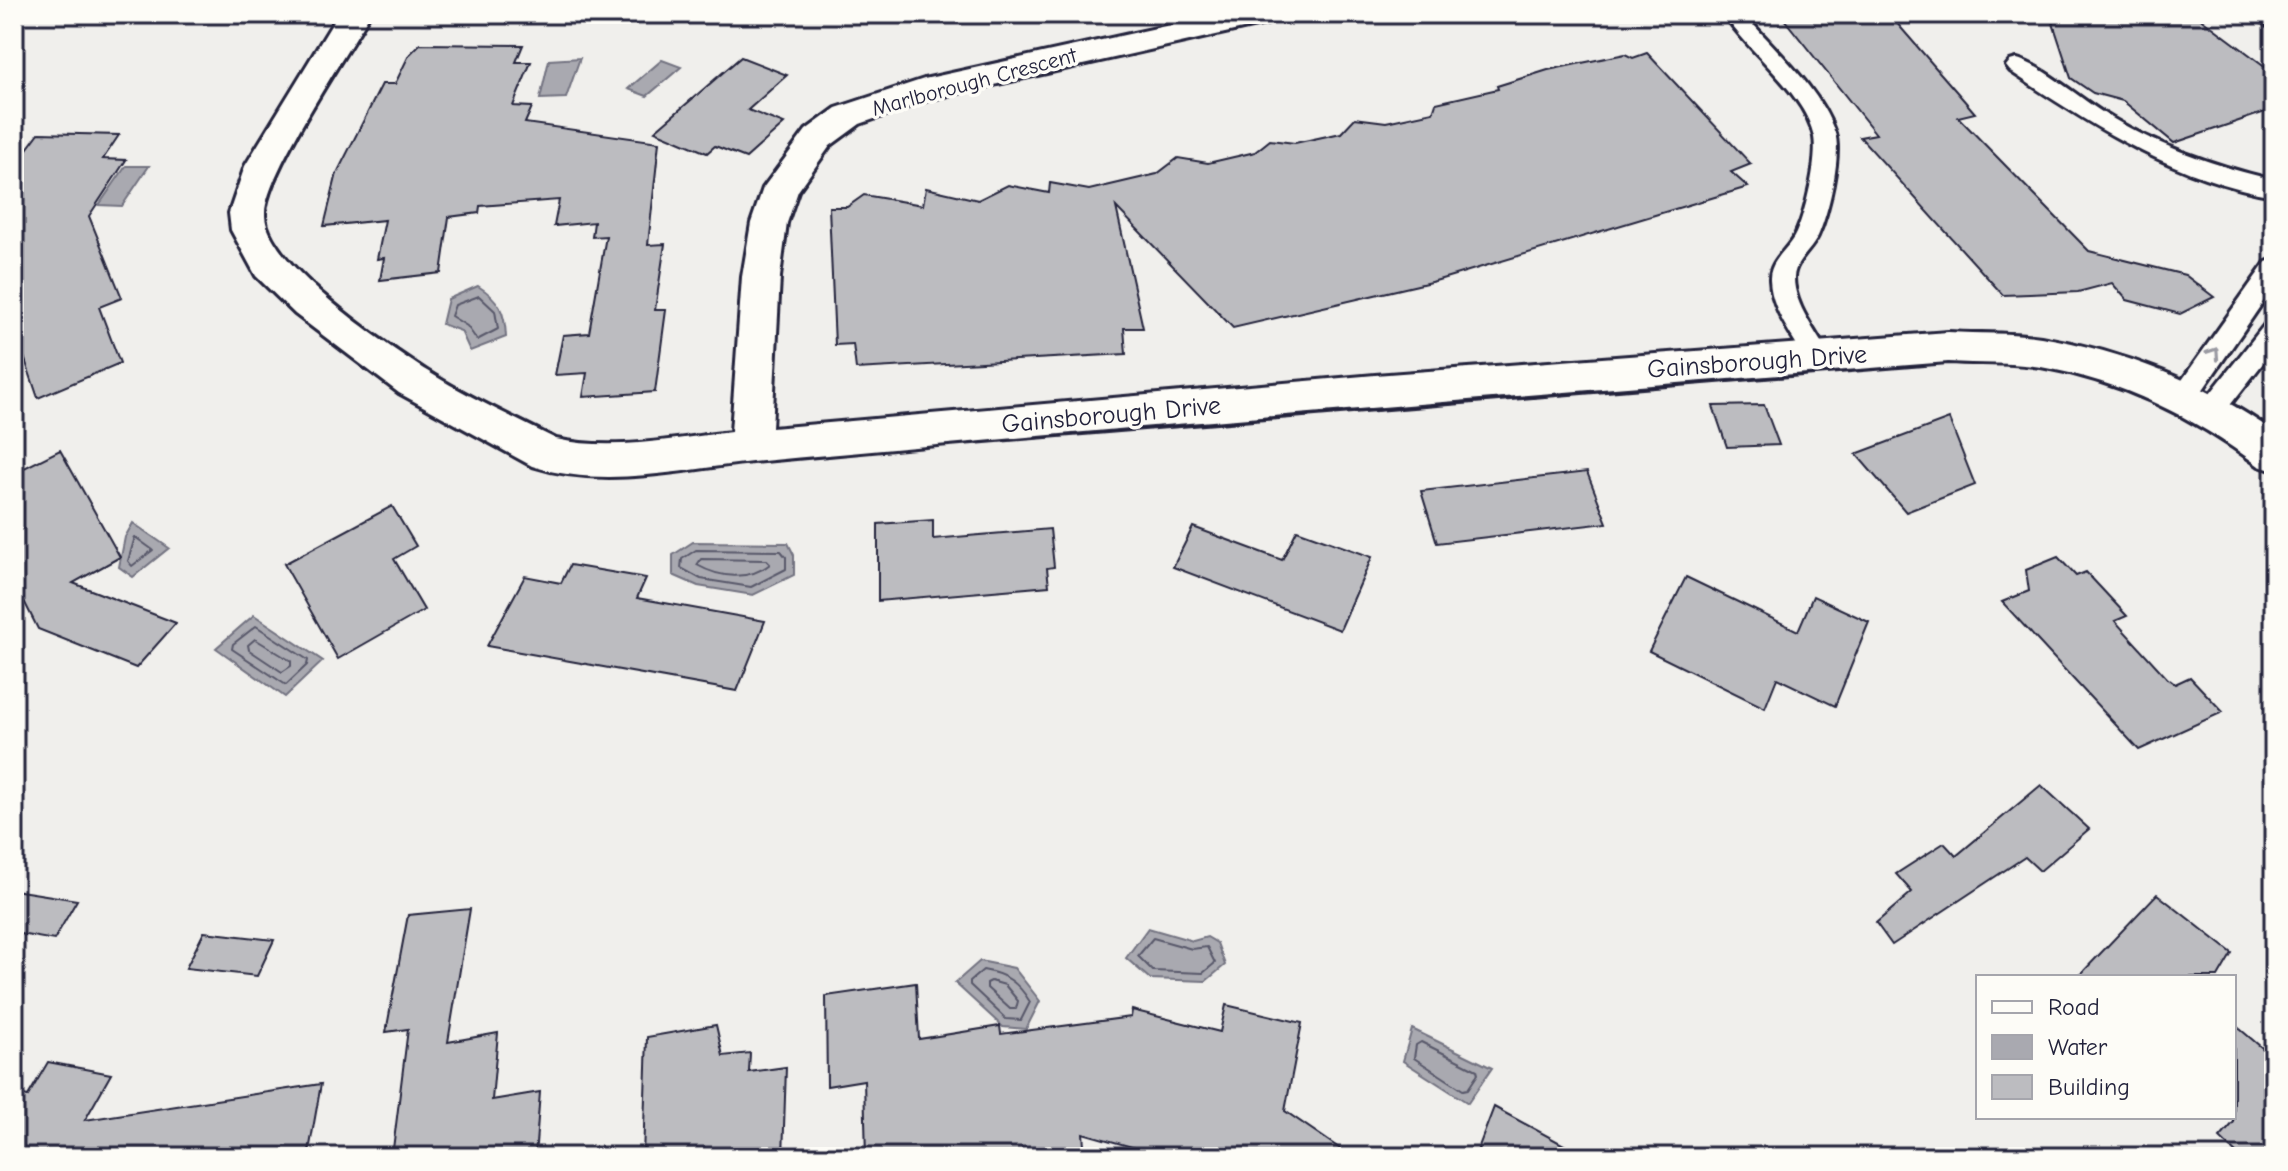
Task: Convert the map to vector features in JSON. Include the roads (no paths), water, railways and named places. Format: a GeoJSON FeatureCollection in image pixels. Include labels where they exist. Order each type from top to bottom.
{"type":"FeatureCollection","features":[{"type":"Feature","properties":{"kind":"street","name":"Gainsborough Drive"},"geometry":{"type":"LineString","coordinates":[[354,14],[291,117],[251,195],[247,213],[249,230],[269,266],[308,304],[413,382],[547,454],[574,460],[629,460],[751,446],[1375,390],[1948,347],[2037,352],[2104,366],[2198,404],[2246,432],[2274,454]]}},
{"type":"Feature","properties":{"kind":"street","name":"Marlborough Crescent"},"geometry":{"type":"LineString","coordinates":[[751,446],[761,277],[769,223],[781,188],[818,138],[848,116],[924,90],[1265,14]]}},
{"type":"Feature","properties":{"kind":"lane"},"geometry":{"type":"LineString","coordinates":[[2264,14],[2274,21]]}},
{"type":"Feature","properties":{"kind":"lane"},"geometry":{"type":"LineString","coordinates":[[1738,20],[1819,119],[1826,139],[1826,158],[1814,213],[1806,237],[1785,266],[1782,278],[1792,311],[1817,356]]}},
{"type":"Feature","properties":{"kind":"lane"},"geometry":{"type":"LineString","coordinates":[[2017,66],[2107,125],[2142,143],[2216,174],[2274,188],[2274,174]]}},
{"type":"Feature","properties":{"kind":"lane"},"geometry":{"type":"LineString","coordinates":[[2198,404],[2274,268]]}},
{"type":"Feature","properties":{"kind":"lane"},"geometry":{"type":"LineString","coordinates":[[2198,404],[2274,331]]}},
{"type":"Feature","properties":{"kind":"water"},"geometry":{"type":"Polygon","coordinates":[[[580,58],[566,98],[540,99],[549,60],[580,58]]]}},
{"type":"Feature","properties":{"kind":"water"},"geometry":{"type":"Polygon","coordinates":[[[662,60],[681,67],[647,96],[628,89],[662,60]]]}},
{"type":"Feature","properties":{"kind":"water"},"geometry":{"type":"Polygon","coordinates":[[[126,166],[149,166],[122,206],[99,205],[126,166]]]}},
{"type":"Feature","properties":{"kind":"water"},"geometry":{"type":"Polygon","coordinates":[[[478,286],[500,307],[506,337],[470,351],[461,331],[442,324],[448,299],[478,286]]]}},
{"type":"Feature","properties":{"kind":"water"},"geometry":{"type":"Polygon","coordinates":[[[133,523],[169,548],[133,577],[119,567],[125,537],[133,523]]]}},
{"type":"Feature","properties":{"kind":"water"},"geometry":{"type":"Polygon","coordinates":[[[693,542],[788,543],[794,555],[794,575],[753,595],[698,586],[673,575],[673,555],[693,542]]]}},
{"type":"Feature","properties":{"kind":"water"},"geometry":{"type":"Polygon","coordinates":[[[254,615],[323,661],[285,697],[216,648],[254,615]]]}},
{"type":"Feature","properties":{"kind":"water"},"geometry":{"type":"Polygon","coordinates":[[[1148,928],[1193,941],[1207,937],[1217,943],[1225,965],[1206,981],[1150,979],[1126,958],[1148,928]]]}},
{"type":"Feature","properties":{"kind":"water"},"geometry":{"type":"Polygon","coordinates":[[[980,961],[1014,968],[1040,1001],[1026,1029],[1003,1027],[955,983],[980,961]]]}},
{"type":"Feature","properties":{"kind":"water"},"geometry":{"type":"Polygon","coordinates":[[[1412,1029],[1492,1068],[1468,1103],[1403,1061],[1412,1029]]]}}]}
